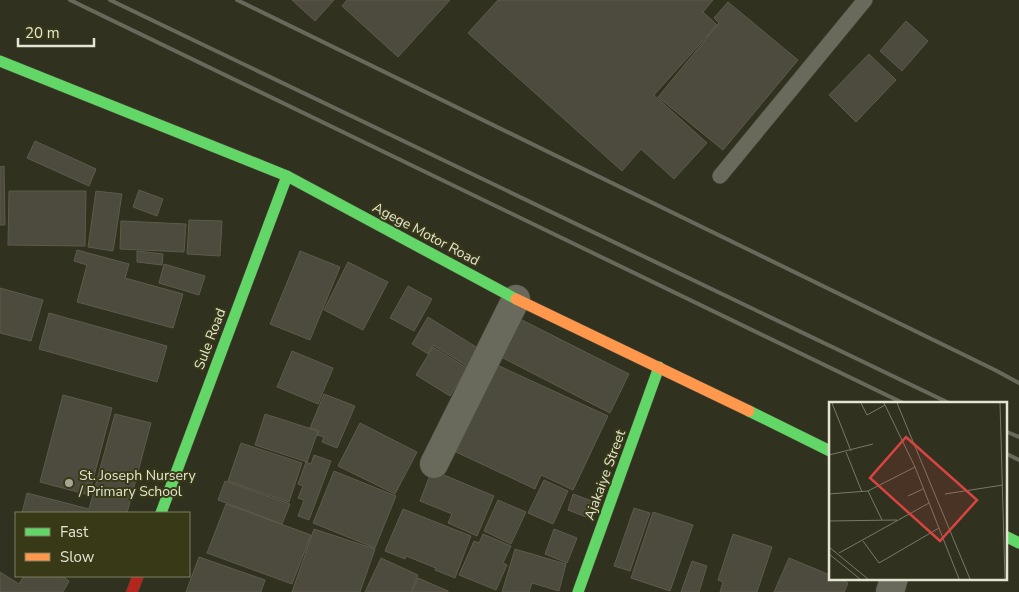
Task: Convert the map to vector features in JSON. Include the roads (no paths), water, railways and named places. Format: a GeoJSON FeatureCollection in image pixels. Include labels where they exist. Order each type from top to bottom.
{"type":"FeatureCollection","features":[{"type":"Feature","properties":{"kind":"main road","name":"Agege Motor Road"},"geometry":{"type":"LineString","coordinates":[[0,61],[288,176],[516,299],[829,451]]}},
{"type":"Feature","properties":{"kind":"main road","name":"Sule Road"},"geometry":{"type":"LineString","coordinates":[[161,512],[288,176]]}},
{"type":"Feature","properties":{"kind":"main road","name":"Ajakaiye Street"},"geometry":{"type":"LineString","coordinates":[[578,592],[659,367]]}},
{"type":"Feature","properties":{"kind":"main road"},"geometry":{"type":"LineString","coordinates":[[1006,536],[1019,543]]}},
{"type":"Feature","properties":{"kind":"main road"},"geometry":{"type":"LineString","coordinates":[[132,592],[138,577]]}},
{"type":"Feature","properties":{"kind":"street"},"geometry":{"type":"LineString","coordinates":[[434,464],[516,299]]}},
{"type":"Feature","properties":{"kind":"lane"},"geometry":{"type":"LineString","coordinates":[[720,176],[865,0]]}},
{"type":"Feature","properties":{"kind":"railway"},"geometry":{"type":"LineString","coordinates":[[70,0],[901,402]]}},
{"type":"Feature","properties":{"kind":"railway"},"geometry":{"type":"LineString","coordinates":[[110,0],[947,402]]}},
{"type":"Feature","properties":{"kind":"railway"},"geometry":{"type":"LineString","coordinates":[[237,0],[1019,383]]}},
{"type":"Feature","properties":{"kind":"railway"},"geometry":{"type":"LineString","coordinates":[[1006,431],[1019,437]]}},
{"type":"Feature","properties":{"kind":"railway"},"geometry":{"type":"LineString","coordinates":[[1006,454],[1019,460]]}},
{"type":"Feature","properties":{"kind":"place","name":"St. Joseph Nursery / Primary School"},"geometry":{"type":"Point","coordinates":[69,483]}}]}
